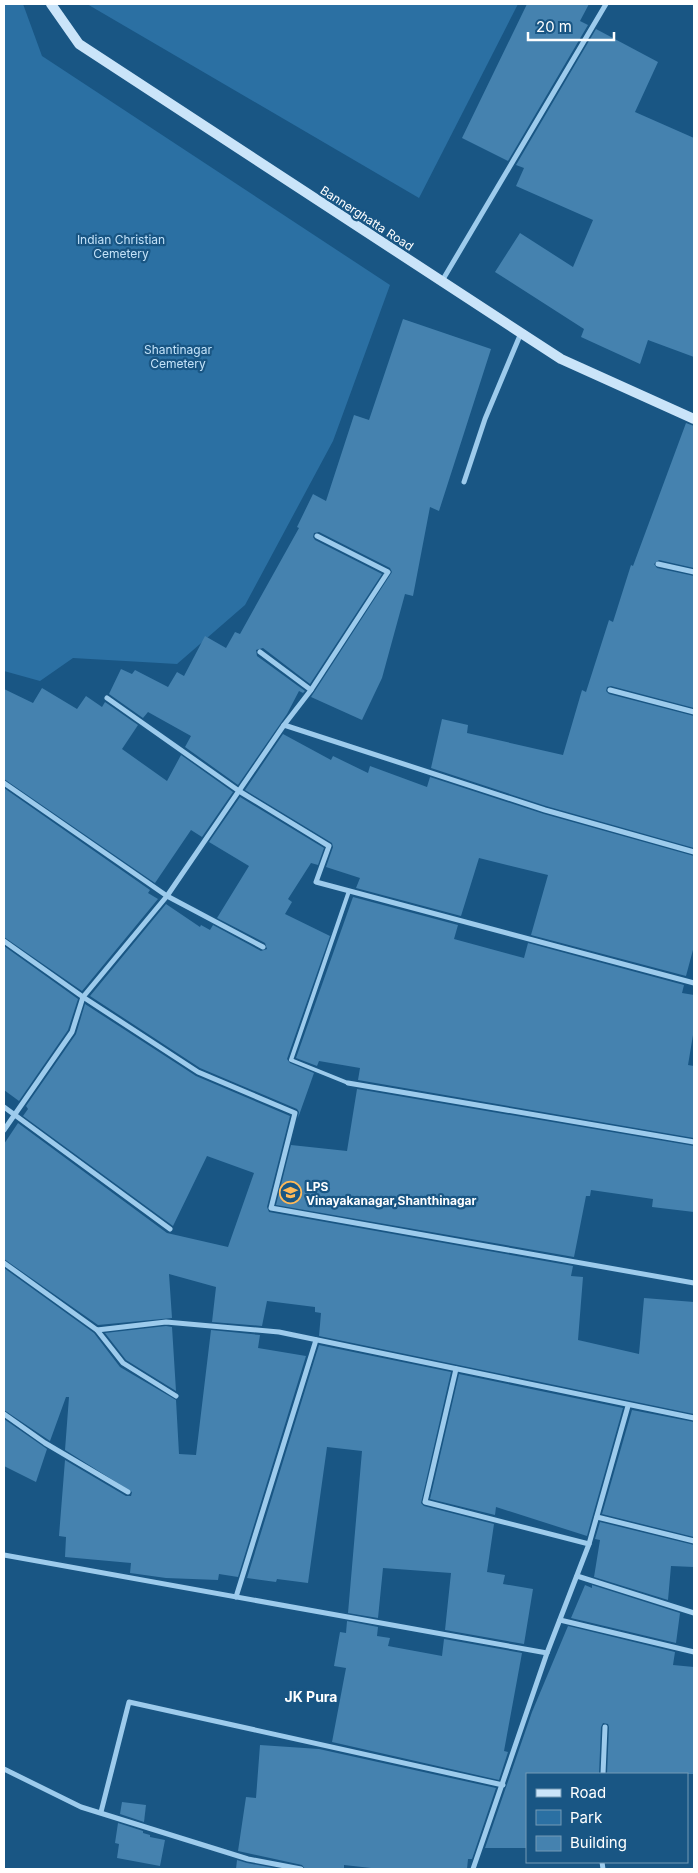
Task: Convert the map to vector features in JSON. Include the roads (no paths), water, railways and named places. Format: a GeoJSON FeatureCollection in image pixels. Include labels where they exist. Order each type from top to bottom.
{"type":"FeatureCollection","features":[{"type":"Feature","properties":{"kind":"main road","name":"Bannerghatta Road"},"geometry":{"type":"LineString","coordinates":[[51,4],[80,44],[561,359],[694,419]]}},
{"type":"Feature","properties":{"kind":"street"},"geometry":{"type":"LineString","coordinates":[[442,282],[606,4]]}},
{"type":"Feature","properties":{"kind":"street"},"geometry":{"type":"LineString","coordinates":[[464,482],[485,419],[521,333]]}},
{"type":"Feature","properties":{"kind":"street"},"geometry":{"type":"LineString","coordinates":[[4,1130],[72,1032],[83,997],[166,896],[284,725],[311,690],[388,572],[317,536]]}},
{"type":"Feature","properties":{"kind":"street"},"geometry":{"type":"LineString","coordinates":[[658,564],[694,572]]}},
{"type":"Feature","properties":{"kind":"street"},"geometry":{"type":"LineString","coordinates":[[260,652],[311,690]]}},
{"type":"Feature","properties":{"kind":"street"},"geometry":{"type":"LineString","coordinates":[[610,690],[694,712]]}},
{"type":"Feature","properties":{"kind":"street"},"geometry":{"type":"LineString","coordinates":[[107,698],[239,791],[329,846],[316,882],[694,983]]}},
{"type":"Feature","properties":{"kind":"street"},"geometry":{"type":"LineString","coordinates":[[284,725],[545,810],[694,852]]}},
{"type":"Feature","properties":{"kind":"street"},"geometry":{"type":"LineString","coordinates":[[4,784],[166,896],[262,947]]}},
{"type":"Feature","properties":{"kind":"street"},"geometry":{"type":"LineString","coordinates":[[4,940],[83,997],[198,1072],[295,1113],[271,1208],[694,1284]]}},
{"type":"Feature","properties":{"kind":"street"},"geometry":{"type":"LineString","coordinates":[[348,1083],[694,1142]]}},
{"type":"Feature","properties":{"kind":"street"},"geometry":{"type":"LineString","coordinates":[[4,1107],[170,1229]]}},
{"type":"Feature","properties":{"kind":"street"},"geometry":{"type":"LineString","coordinates":[[4,1264],[97,1330],[123,1363],[176,1396]]}},
{"type":"Feature","properties":{"kind":"street"},"geometry":{"type":"LineString","coordinates":[[97,1330],[166,1322],[280,1332],[628,1406],[694,1418]]}},
{"type":"Feature","properties":{"kind":"street"},"geometry":{"type":"LineString","coordinates":[[236,1597],[316,1340]]}},
{"type":"Feature","properties":{"kind":"street"},"geometry":{"type":"LineString","coordinates":[[456,1369],[425,1502],[589,1544]]}},
{"type":"Feature","properties":{"kind":"street"},"geometry":{"type":"LineString","coordinates":[[473,1869],[547,1653],[589,1544],[628,1406]]}},
{"type":"Feature","properties":{"kind":"street"},"geometry":{"type":"LineString","coordinates":[[4,1414],[44,1443],[128,1492]]}},
{"type":"Feature","properties":{"kind":"street"},"geometry":{"type":"LineString","coordinates":[[597,1517],[694,1541]]}},
{"type":"Feature","properties":{"kind":"street"},"geometry":{"type":"LineString","coordinates":[[4,1555],[547,1653]]}},
{"type":"Feature","properties":{"kind":"street"},"geometry":{"type":"LineString","coordinates":[[577,1576],[694,1612]]}},
{"type":"Feature","properties":{"kind":"street"},"geometry":{"type":"LineString","coordinates":[[560,1620],[694,1652]]}},
{"type":"Feature","properties":{"kind":"street"},"geometry":{"type":"LineString","coordinates":[[101,1812],[129,1702],[503,1785]]}},
{"type":"Feature","properties":{"kind":"street"},"geometry":{"type":"LineString","coordinates":[[603,1773],[605,1727]]}},
{"type":"Feature","properties":{"kind":"street"},"geometry":{"type":"LineString","coordinates":[[4,1769],[81,1806],[248,1859],[301,1869]]}},
{"type":"Feature","properties":{"kind":"lane"},"geometry":{"type":"LineString","coordinates":[[348,1083],[291,1060],[349,891]]}},
{"type":"Feature","properties":{"kind":"place","name":"LPS Vinayakanagar,Shanthinagar"},"geometry":{"type":"Point","coordinates":[290,1193]}},
{"type":"Feature","properties":{"kind":"district","name":"JK Pura"},"geometry":{"type":"Point","coordinates":[311,1696]}},
{"type":"Feature","properties":{"kind":"park label","name":"Indian Christian Cemetery"},"geometry":{"type":"Point","coordinates":[121,246]}},
{"type":"Feature","properties":{"kind":"park label","name":"Shantinagar Cemetery"},"geometry":{"type":"Point","coordinates":[178,356]}}]}
